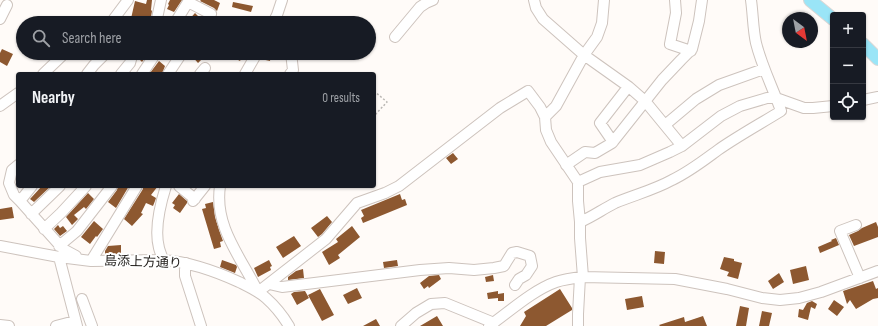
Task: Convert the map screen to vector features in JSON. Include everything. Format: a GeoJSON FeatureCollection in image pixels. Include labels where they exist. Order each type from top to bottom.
{"type":"FeatureCollection","features":[{"type":"Feature","properties":{"kind":"main road"},"geometry":{"type":"LineString","coordinates":[[810,0],[830,17]]}},
{"type":"Feature","properties":{"kind":"main road"},"geometry":{"type":"LineString","coordinates":[[866,47],[878,59]]}},
{"type":"Feature","properties":{"kind":"street"},"geometry":{"type":"LineString","coordinates":[[116,16],[128,0]]}},
{"type":"Feature","properties":{"kind":"street"},"geometry":{"type":"LineString","coordinates":[[158,16],[162,0]]}},
{"type":"Feature","properties":{"kind":"street"},"geometry":{"type":"LineString","coordinates":[[395,37],[420,7],[432,0]]}},
{"type":"Feature","properties":{"kind":"street"},"geometry":{"type":"LineString","coordinates":[[534,0],[536,8],[543,19],[584,55],[645,101],[682,146]]}},
{"type":"Feature","properties":{"kind":"street"},"geometry":{"type":"LineString","coordinates":[[545,118],[556,106],[584,55],[597,37],[602,23],[604,0]]}},
{"type":"Feature","properties":{"kind":"street"},"geometry":{"type":"LineString","coordinates":[[675,0],[676,13],[670,44],[691,51]]}},
{"type":"Feature","properties":{"kind":"street"},"geometry":{"type":"LineString","coordinates":[[566,165],[585,152],[595,153],[612,144],[662,80],[691,51],[699,21],[702,0]]}},
{"type":"Feature","properties":{"kind":"street"},"geometry":{"type":"LineString","coordinates":[[580,222],[619,202],[644,193],[672,180],[698,166],[729,143],[781,111],[764,69],[756,42],[751,0]]}},
{"type":"Feature","properties":{"kind":"street"},"geometry":{"type":"LineString","coordinates":[[179,16],[189,1],[211,14],[210,16]]}},
{"type":"Feature","properties":{"kind":"street"},"geometry":{"type":"LineString","coordinates":[[277,16],[285,1]]}},
{"type":"Feature","properties":{"kind":"street"},"geometry":{"type":"LineString","coordinates":[[0,19],[7,5]]}},
{"type":"Feature","properties":{"kind":"street"},"geometry":{"type":"LineString","coordinates":[[46,72],[59,60]]}},
{"type":"Feature","properties":{"kind":"street"},"geometry":{"type":"LineString","coordinates":[[89,72],[99,60]]}},
{"type":"Feature","properties":{"kind":"street"},"geometry":{"type":"LineString","coordinates":[[122,72],[130,60]]}},
{"type":"Feature","properties":{"kind":"street"},"geometry":{"type":"LineString","coordinates":[[134,60],[142,72]]}},
{"type":"Feature","properties":{"kind":"street"},"geometry":{"type":"LineString","coordinates":[[144,72],[152,60]]}},
{"type":"Feature","properties":{"kind":"street"},"geometry":{"type":"LineString","coordinates":[[169,72],[177,60]]}},
{"type":"Feature","properties":{"kind":"street"},"geometry":{"type":"LineString","coordinates":[[246,72],[252,60]]}},
{"type":"Feature","properties":{"kind":"street"},"geometry":{"type":"LineString","coordinates":[[292,60],[293,70],[292,72]]}},
{"type":"Feature","properties":{"kind":"street"},"geometry":{"type":"LineString","coordinates":[[665,125],[696,99],[719,85],[764,69]]}},
{"type":"Feature","properties":{"kind":"street"},"geometry":{"type":"LineString","coordinates":[[613,142],[600,123],[628,87]]}},
{"type":"Feature","properties":{"kind":"street"},"geometry":{"type":"LineString","coordinates":[[220,188],[218,204],[223,225],[230,242],[258,292],[326,240],[358,203],[399,186],[500,108],[528,90],[540,107],[545,118],[546,130],[551,142],[578,182],[582,277],[578,326]]}},
{"type":"Feature","properties":{"kind":"street"},"geometry":{"type":"LineString","coordinates":[[2,102],[16,95]]}},
{"type":"Feature","properties":{"kind":"street"},"geometry":{"type":"LineString","coordinates":[[866,99],[878,97]]}},
{"type":"Feature","properties":{"kind":"street"},"geometry":{"type":"LineString","coordinates":[[578,182],[600,172],[640,165],[682,146],[721,116],[740,106],[767,98],[776,98],[804,108],[830,106]]}},
{"type":"Feature","properties":{"kind":"street"},"geometry":{"type":"LineString","coordinates":[[16,167],[12,170],[9,183],[14,195],[59,246],[87,260],[136,188]]}},
{"type":"Feature","properties":{"kind":"street"},"geometry":{"type":"LineString","coordinates":[[20,201],[30,188]]}},
{"type":"Feature","properties":{"kind":"street"},"geometry":{"type":"LineString","coordinates":[[31,214],[58,188]]}},
{"type":"Feature","properties":{"kind":"street"},"geometry":{"type":"LineString","coordinates":[[44,229],[84,188]]}},
{"type":"Feature","properties":{"kind":"street"},"geometry":{"type":"LineString","coordinates":[[59,246],[77,231],[110,188]]}},
{"type":"Feature","properties":{"kind":"street"},"geometry":{"type":"LineString","coordinates":[[163,260],[159,247],[157,226],[160,203],[165,188]]}},
{"type":"Feature","properties":{"kind":"street"},"geometry":{"type":"LineString","coordinates":[[181,188],[194,200],[203,188]]}},
{"type":"Feature","properties":{"kind":"street"},"geometry":{"type":"LineString","coordinates":[[856,225],[840,231],[860,278]]}},
{"type":"Feature","properties":{"kind":"street","name":"島添上方通り"},"geometry":{"type":"LineString","coordinates":[[0,246],[58,257],[87,260],[163,260],[196,265],[218,272],[258,292],[265,297],[285,318],[289,326]]}},
{"type":"Feature","properties":{"kind":"street"},"geometry":{"type":"LineString","coordinates":[[268,284],[282,287],[420,270],[449,268],[474,270],[494,268],[504,266],[512,253],[518,252],[530,256],[532,266],[515,285]]}},
{"type":"Feature","properties":{"kind":"street"},"geometry":{"type":"LineString","coordinates":[[56,326],[76,323],[58,257]]}},
{"type":"Feature","properties":{"kind":"street"},"geometry":{"type":"LineString","coordinates":[[186,263],[186,276],[201,326]]}},
{"type":"Feature","properties":{"kind":"street"},"geometry":{"type":"LineString","coordinates":[[401,326],[416,313],[430,304],[445,303],[497,323],[545,286],[557,281],[582,277],[675,279],[727,289],[762,298],[780,300],[799,298],[821,292],[878,271]]}},
{"type":"Feature","properties":{"kind":"street"},"geometry":{"type":"LineString","coordinates":[[82,299],[91,326]]}},
{"type":"Feature","properties":{"kind":"street"},"geometry":{"type":"LineString","coordinates":[[0,325],[9,326]]}},
{"type":"Feature","properties":{"kind":"path"},"geometry":{"type":"LineString","coordinates":[[376,93],[387,102],[376,114]]}},
{"type":"Feature","properties":{"kind":"building"},"geometry":{"type":"Polygon","coordinates":[[[147,0],[152,0],[151,16],[132,16],[135,1],[146,4],[147,0]]]}},
{"type":"Feature","properties":{"kind":"building"},"geometry":{"type":"Polygon","coordinates":[[[170,0],[182,0],[174,12],[167,9],[170,0]]]}},
{"type":"Feature","properties":{"kind":"building"},"geometry":{"type":"Polygon","coordinates":[[[214,0],[220,3],[217,11],[200,1],[214,0]]]}},
{"type":"Feature","properties":{"kind":"building"},"geometry":{"type":"Polygon","coordinates":[[[233,2],[253,6],[251,12],[232,7],[233,2]]]}},
{"type":"Feature","properties":{"kind":"building"},"geometry":{"type":"Polygon","coordinates":[[[2,49],[13,54],[7,66],[0,62],[0,53],[2,49]]]}},
{"type":"Feature","properties":{"kind":"building"},"geometry":{"type":"Polygon","coordinates":[[[159,61],[165,66],[163,72],[151,72],[159,61]]]}},
{"type":"Feature","properties":{"kind":"building"},"geometry":{"type":"Polygon","coordinates":[[[453,153],[458,159],[451,164],[446,158],[453,153]]]}},
{"type":"Feature","properties":{"kind":"building"},"geometry":{"type":"Polygon","coordinates":[[[40,188],[49,188],[34,202],[30,199],[40,188]]]}},
{"type":"Feature","properties":{"kind":"building"},"geometry":{"type":"Polygon","coordinates":[[[118,188],[128,188],[116,208],[108,202],[118,188]]]}},
{"type":"Feature","properties":{"kind":"building"},"geometry":{"type":"Polygon","coordinates":[[[156,188],[151,195],[156,198],[153,206],[146,203],[141,213],[143,214],[132,226],[124,219],[143,189],[156,188]]]}},
{"type":"Feature","properties":{"kind":"building"},"geometry":{"type":"Polygon","coordinates":[[[88,193],[94,199],[86,209],[84,207],[74,215],[78,219],[72,225],[66,217],[88,193]]]}},
{"type":"Feature","properties":{"kind":"building"},"geometry":{"type":"Polygon","coordinates":[[[179,194],[187,201],[180,213],[173,208],[175,205],[172,203],[179,194]]]}},
{"type":"Feature","properties":{"kind":"building"},"geometry":{"type":"Polygon","coordinates":[[[400,194],[402,200],[405,199],[407,205],[363,223],[361,218],[364,216],[361,210],[400,194]]]}},
{"type":"Feature","properties":{"kind":"building"},"geometry":{"type":"Polygon","coordinates":[[[213,202],[215,217],[223,241],[220,242],[221,247],[214,249],[202,209],[206,208],[205,204],[213,202]]]}},
{"type":"Feature","properties":{"kind":"building"},"geometry":{"type":"Polygon","coordinates":[[[12,207],[14,218],[0,220],[0,209],[12,207]]]}},
{"type":"Feature","properties":{"kind":"building"},"geometry":{"type":"Polygon","coordinates":[[[327,216],[332,222],[318,237],[311,228],[327,216]]]}},
{"type":"Feature","properties":{"kind":"building"},"geometry":{"type":"Polygon","coordinates":[[[94,221],[103,229],[90,244],[81,237],[94,221]]]}},
{"type":"Feature","properties":{"kind":"building"},"geometry":{"type":"Polygon","coordinates":[[[876,222],[878,227],[878,237],[854,246],[849,235],[876,222]]]}},
{"type":"Feature","properties":{"kind":"building"},"geometry":{"type":"Polygon","coordinates":[[[58,225],[60,228],[63,226],[67,231],[60,236],[54,229],[58,225]]]}},
{"type":"Feature","properties":{"kind":"building"},"geometry":{"type":"Polygon","coordinates":[[[352,226],[360,237],[338,255],[340,258],[329,265],[322,252],[338,242],[336,239],[352,226]]]}},
{"type":"Feature","properties":{"kind":"building"},"geometry":{"type":"Polygon","coordinates":[[[294,236],[301,246],[283,258],[276,247],[294,236]]]}},
{"type":"Feature","properties":{"kind":"building"},"geometry":{"type":"Polygon","coordinates":[[[836,238],[839,245],[820,253],[818,247],[836,238]]]}},
{"type":"Feature","properties":{"kind":"building"},"geometry":{"type":"Polygon","coordinates":[[[121,245],[121,254],[105,254],[108,246],[121,245]]]}},
{"type":"Feature","properties":{"kind":"building"},"geometry":{"type":"Polygon","coordinates":[[[655,251],[665,252],[664,264],[654,263],[655,251]]]}},
{"type":"Feature","properties":{"kind":"building"},"geometry":{"type":"Polygon","coordinates":[[[724,257],[734,259],[734,261],[742,263],[738,279],[727,276],[729,272],[720,269],[724,257]]]}},
{"type":"Feature","properties":{"kind":"building"},"geometry":{"type":"Polygon","coordinates":[[[222,260],[236,265],[237,267],[235,273],[220,267],[222,260]]]}},
{"type":"Feature","properties":{"kind":"building"},"geometry":{"type":"Polygon","coordinates":[[[269,260],[272,266],[270,267],[271,270],[258,277],[254,268],[269,260]]]}},
{"type":"Feature","properties":{"kind":"building"},"geometry":{"type":"Polygon","coordinates":[[[397,260],[398,266],[384,268],[383,262],[397,260]]]}},
{"type":"Feature","properties":{"kind":"building"},"geometry":{"type":"Polygon","coordinates":[[[806,266],[809,280],[793,284],[790,270],[806,266]]]}},
{"type":"Feature","properties":{"kind":"building"},"geometry":{"type":"Polygon","coordinates":[[[303,269],[304,278],[288,280],[288,277],[296,271],[303,269]]]}},
{"type":"Feature","properties":{"kind":"building"},"geometry":{"type":"Polygon","coordinates":[[[779,273],[784,282],[773,289],[768,281],[779,273]]]}},
{"type":"Feature","properties":{"kind":"building"},"geometry":{"type":"Polygon","coordinates":[[[439,275],[441,279],[429,288],[428,286],[424,289],[420,283],[429,276],[439,275]]]}},
{"type":"Feature","properties":{"kind":"building"},"geometry":{"type":"Polygon","coordinates":[[[493,275],[494,281],[486,282],[485,277],[493,275]]]}},
{"type":"Feature","properties":{"kind":"building"},"geometry":{"type":"Polygon","coordinates":[[[873,281],[876,289],[878,288],[878,298],[873,299],[856,309],[850,300],[847,304],[843,291],[873,281]]]}},
{"type":"Feature","properties":{"kind":"building"},"geometry":{"type":"Polygon","coordinates":[[[357,288],[362,298],[348,304],[343,295],[357,288]]]}},
{"type":"Feature","properties":{"kind":"building"},"geometry":{"type":"Polygon","coordinates":[[[320,289],[334,315],[322,321],[308,295],[320,289]]]}},
{"type":"Feature","properties":{"kind":"building"},"geometry":{"type":"Polygon","coordinates":[[[560,289],[572,310],[546,326],[520,326],[526,316],[524,312],[560,289]]]}},
{"type":"Feature","properties":{"kind":"building"},"geometry":{"type":"Polygon","coordinates":[[[305,291],[309,298],[297,305],[291,294],[294,292],[305,291]]]}},
{"type":"Feature","properties":{"kind":"building"},"geometry":{"type":"Polygon","coordinates":[[[498,291],[498,294],[504,293],[504,301],[498,301],[498,298],[488,299],[487,293],[498,291]]]}},
{"type":"Feature","properties":{"kind":"building"},"geometry":{"type":"Polygon","coordinates":[[[642,296],[644,307],[627,310],[625,299],[642,296]]]}},
{"type":"Feature","properties":{"kind":"building"},"geometry":{"type":"Polygon","coordinates":[[[834,300],[844,307],[837,316],[828,309],[834,300]]]}},
{"type":"Feature","properties":{"kind":"building"},"geometry":{"type":"Polygon","coordinates":[[[812,301],[817,304],[815,309],[811,307],[808,320],[798,317],[799,309],[803,310],[807,303],[812,301]]]}},
{"type":"Feature","properties":{"kind":"building"},"geometry":{"type":"Polygon","coordinates":[[[740,306],[749,308],[746,326],[736,326],[740,306]]]}},
{"type":"Feature","properties":{"kind":"building"},"geometry":{"type":"Polygon","coordinates":[[[762,311],[772,313],[769,326],[759,326],[762,311]]]}},
{"type":"Feature","properties":{"kind":"building"},"geometry":{"type":"Polygon","coordinates":[[[437,316],[443,326],[420,326],[437,316]]]}},
{"type":"Feature","properties":{"kind":"building"},"geometry":{"type":"Polygon","coordinates":[[[703,316],[707,326],[659,325],[684,317],[685,322],[703,316]]]}},
{"type":"Feature","properties":{"kind":"building"},"geometry":{"type":"Polygon","coordinates":[[[376,319],[380,326],[363,326],[376,319]]]}}]}
